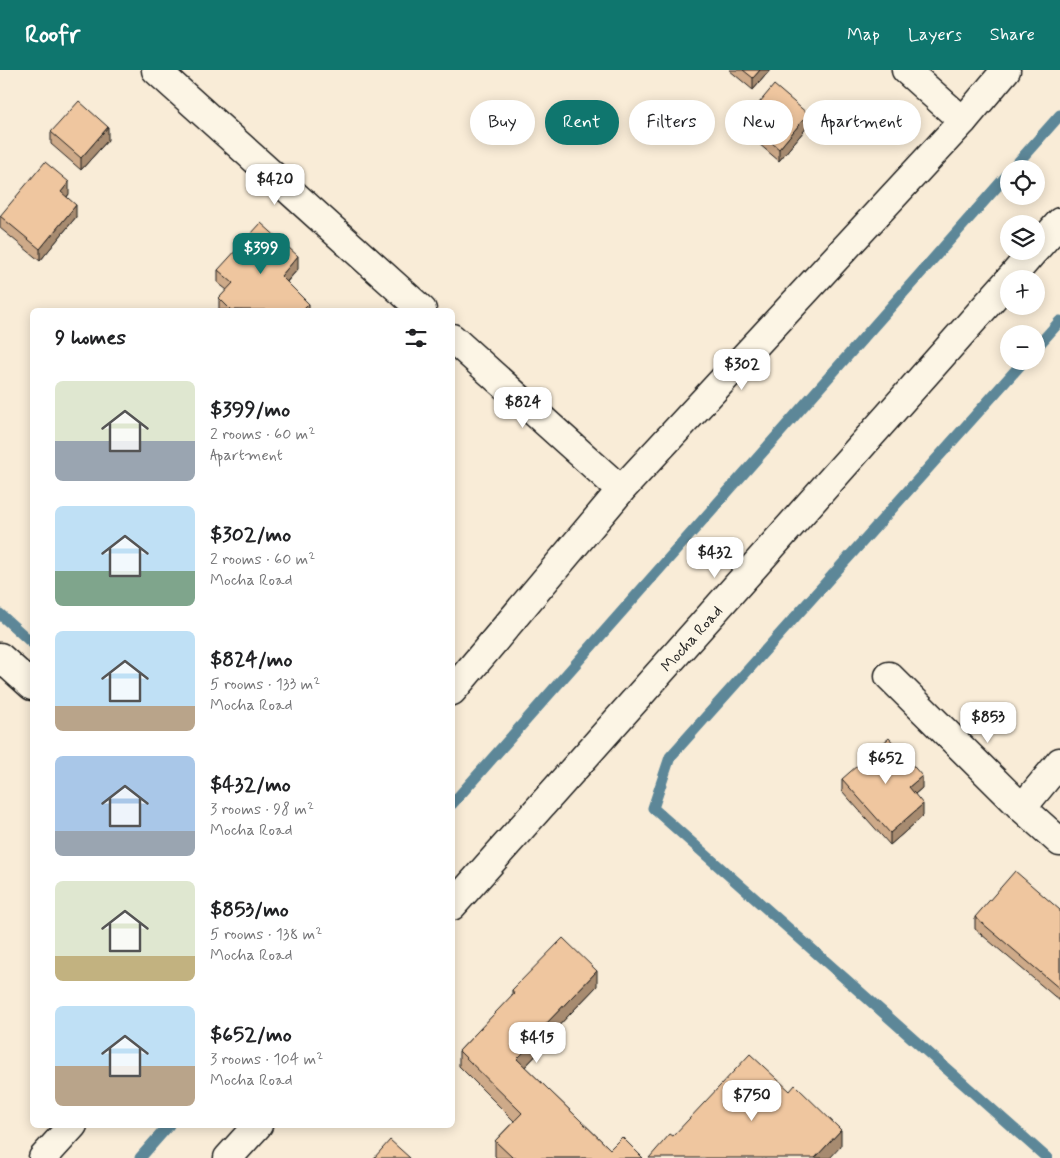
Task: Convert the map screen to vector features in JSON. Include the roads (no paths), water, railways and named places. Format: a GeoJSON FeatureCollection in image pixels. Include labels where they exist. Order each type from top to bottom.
{"type":"FeatureCollection","features":[{"type":"Feature","properties":{"kind":"street"},"geometry":{"type":"LineString","coordinates":[[156,70],[420,308]]}},
{"type":"Feature","properties":{"kind":"street"},"geometry":{"type":"LineString","coordinates":[[906,70],[963,121]]}},
{"type":"Feature","properties":{"kind":"street"},"geometry":{"type":"LineString","coordinates":[[455,687],[621,490],[963,121],[1006,70]]}},
{"type":"Feature","properties":{"kind":"street","name":"Mocha Road"},"geometry":{"type":"LineString","coordinates":[[1045,239],[1060,222]]}},
{"type":"Feature","properties":{"kind":"street","name":"Mocha Road"},"geometry":{"type":"LineString","coordinates":[[1017,270],[1026,260]]}},
{"type":"Feature","properties":{"kind":"street","name":"Mocha Road"},"geometry":{"type":"LineString","coordinates":[[455,903],[1000,289]]}},
{"type":"Feature","properties":{"kind":"street"},"geometry":{"type":"LineString","coordinates":[[455,341],[621,490]]}},
{"type":"Feature","properties":{"kind":"street"},"geometry":{"type":"LineString","coordinates":[[0,657],[30,684]]}},
{"type":"Feature","properties":{"kind":"street"},"geometry":{"type":"LineString","coordinates":[[889,676],[1022,808],[1060,842]]}},
{"type":"Feature","properties":{"kind":"street"},"geometry":{"type":"LineString","coordinates":[[1022,808],[1060,762]]}},
{"type":"Feature","properties":{"kind":"street"},"geometry":{"type":"LineString","coordinates":[[43,1158],[70,1128]]}},
{"type":"Feature","properties":{"kind":"street"},"geometry":{"type":"LineString","coordinates":[[228,1158],[255,1128]]}},
{"type":"Feature","properties":{"kind":"waterway"},"geometry":{"type":"LineString","coordinates":[[1020,160],[1060,115]]}},
{"type":"Feature","properties":{"kind":"waterway"},"geometry":{"type":"LineString","coordinates":[[455,801],[1000,183]]}},
{"type":"Feature","properties":{"kind":"waterway"},"geometry":{"type":"LineString","coordinates":[[1045,338],[1060,321]]}},
{"type":"Feature","properties":{"kind":"waterway"},"geometry":{"type":"LineString","coordinates":[[1016,370],[670,757],[653,808],[1047,1158]]}},
{"type":"Feature","properties":{"kind":"waterway"},"geometry":{"type":"LineString","coordinates":[[0,614],[30,641]]}},
{"type":"Feature","properties":{"kind":"waterway"},"geometry":{"type":"LineString","coordinates":[[140,1158],[166,1128]]}}]}
